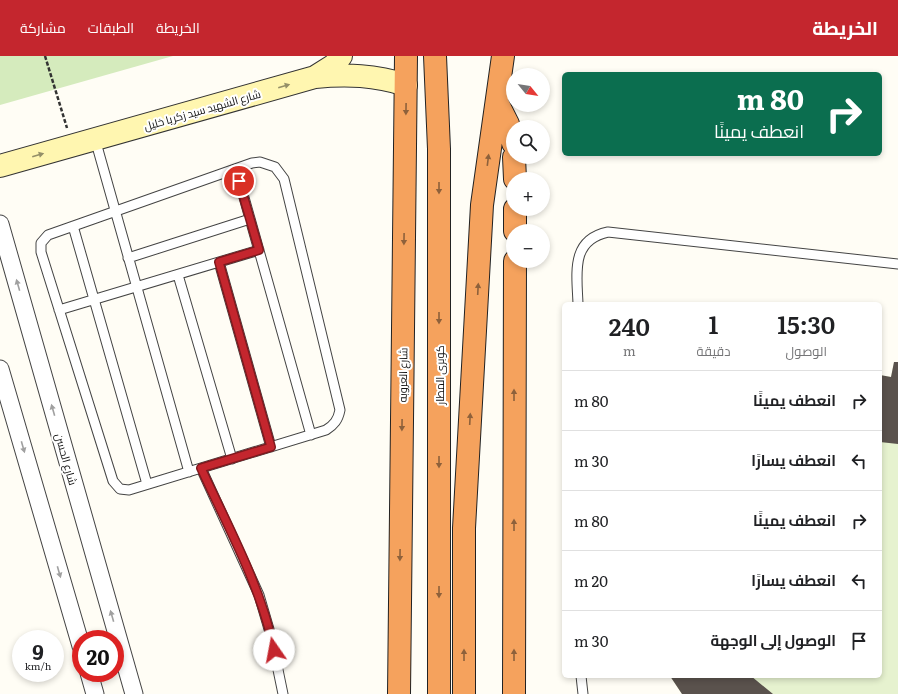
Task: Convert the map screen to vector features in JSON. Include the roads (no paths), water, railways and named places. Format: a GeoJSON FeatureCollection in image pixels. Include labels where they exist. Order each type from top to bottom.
{"type":"FeatureCollection","features":[{"type":"Feature","properties":{"kind":"highway","name":"شارع العروبه"},"geometry":{"type":"LineString","coordinates":[[399,694],[406,56]]}},
{"type":"Feature","properties":{"kind":"highway","name":"كوبرى المطار"},"geometry":{"type":"LineString","coordinates":[[435,56],[439,149],[439,694]]}},
{"type":"Feature","properties":{"kind":"highway"},"geometry":{"type":"LineString","coordinates":[[464,694],[464,528],[482,205],[504,56]]}},
{"type":"Feature","properties":{"kind":"highway"},"geometry":{"type":"LineString","coordinates":[[498,104],[506,120]]}},
{"type":"Feature","properties":{"kind":"highway"},"geometry":{"type":"LineString","coordinates":[[514,694],[515,268]]}},
{"type":"Feature","properties":{"kind":"street"},"geometry":{"type":"LineString","coordinates":[[315,77],[334,65],[341,56]]}},
{"type":"Feature","properties":{"kind":"street","name":"شارع الشهيد سيد زكريا خليل"},"geometry":{"type":"LineString","coordinates":[[0,166],[315,77],[359,75],[406,85]]}},
{"type":"Feature","properties":{"kind":"street","name":"شارع الحسن"},"geometry":{"type":"LineString","coordinates":[[0,224],[134,694]]}},
{"type":"Feature","properties":{"kind":"street"},"geometry":{"type":"LineString","coordinates":[[0,369],[76,630]]}},
{"type":"Feature","properties":{"kind":"street"},"geometry":{"type":"LineString","coordinates":[[92,682],[95,694]]}},
{"type":"Feature","properties":{"kind":"lane"},"geometry":{"type":"LineString","coordinates":[[95,139],[189,472]]}},
{"type":"Feature","properties":{"kind":"lane"},"geometry":{"type":"LineString","coordinates":[[252,163],[268,163],[275,167],[284,179],[340,410],[336,422],[332,427],[311,435],[124,490],[116,486],[113,481],[40,248],[44,238],[48,235],[236,169],[252,163]]}},
{"type":"Feature","properties":{"kind":"lane"},"geometry":{"type":"LineString","coordinates":[[236,169],[311,435]]}},
{"type":"Feature","properties":{"kind":"lane"},"geometry":{"type":"LineString","coordinates":[[128,258],[250,219]]}},
{"type":"Feature","properties":{"kind":"lane"},"geometry":{"type":"LineString","coordinates":[[73,226],[147,484]]}},
{"type":"Feature","properties":{"kind":"lane"},"geometry":{"type":"LineString","coordinates":[[578,302],[577,267],[581,250],[592,238],[608,232],[898,264]]}},
{"type":"Feature","properties":{"kind":"lane"},"geometry":{"type":"LineString","coordinates":[[59,310],[259,250]]}},
{"type":"Feature","properties":{"kind":"lane"},"geometry":{"type":"LineString","coordinates":[[219,262],[271,447]]}},
{"type":"Feature","properties":{"kind":"lane"},"geometry":{"type":"LineString","coordinates":[[178,275],[232,459]]}},
{"type":"Feature","properties":{"kind":"lane"},"geometry":{"type":"LineString","coordinates":[[201,468],[259,595],[271,636],[283,694]]}},
{"type":"Feature","properties":{"kind":"lane"},"geometry":{"type":"LineString","coordinates":[[581,678],[583,694]]}}]}
